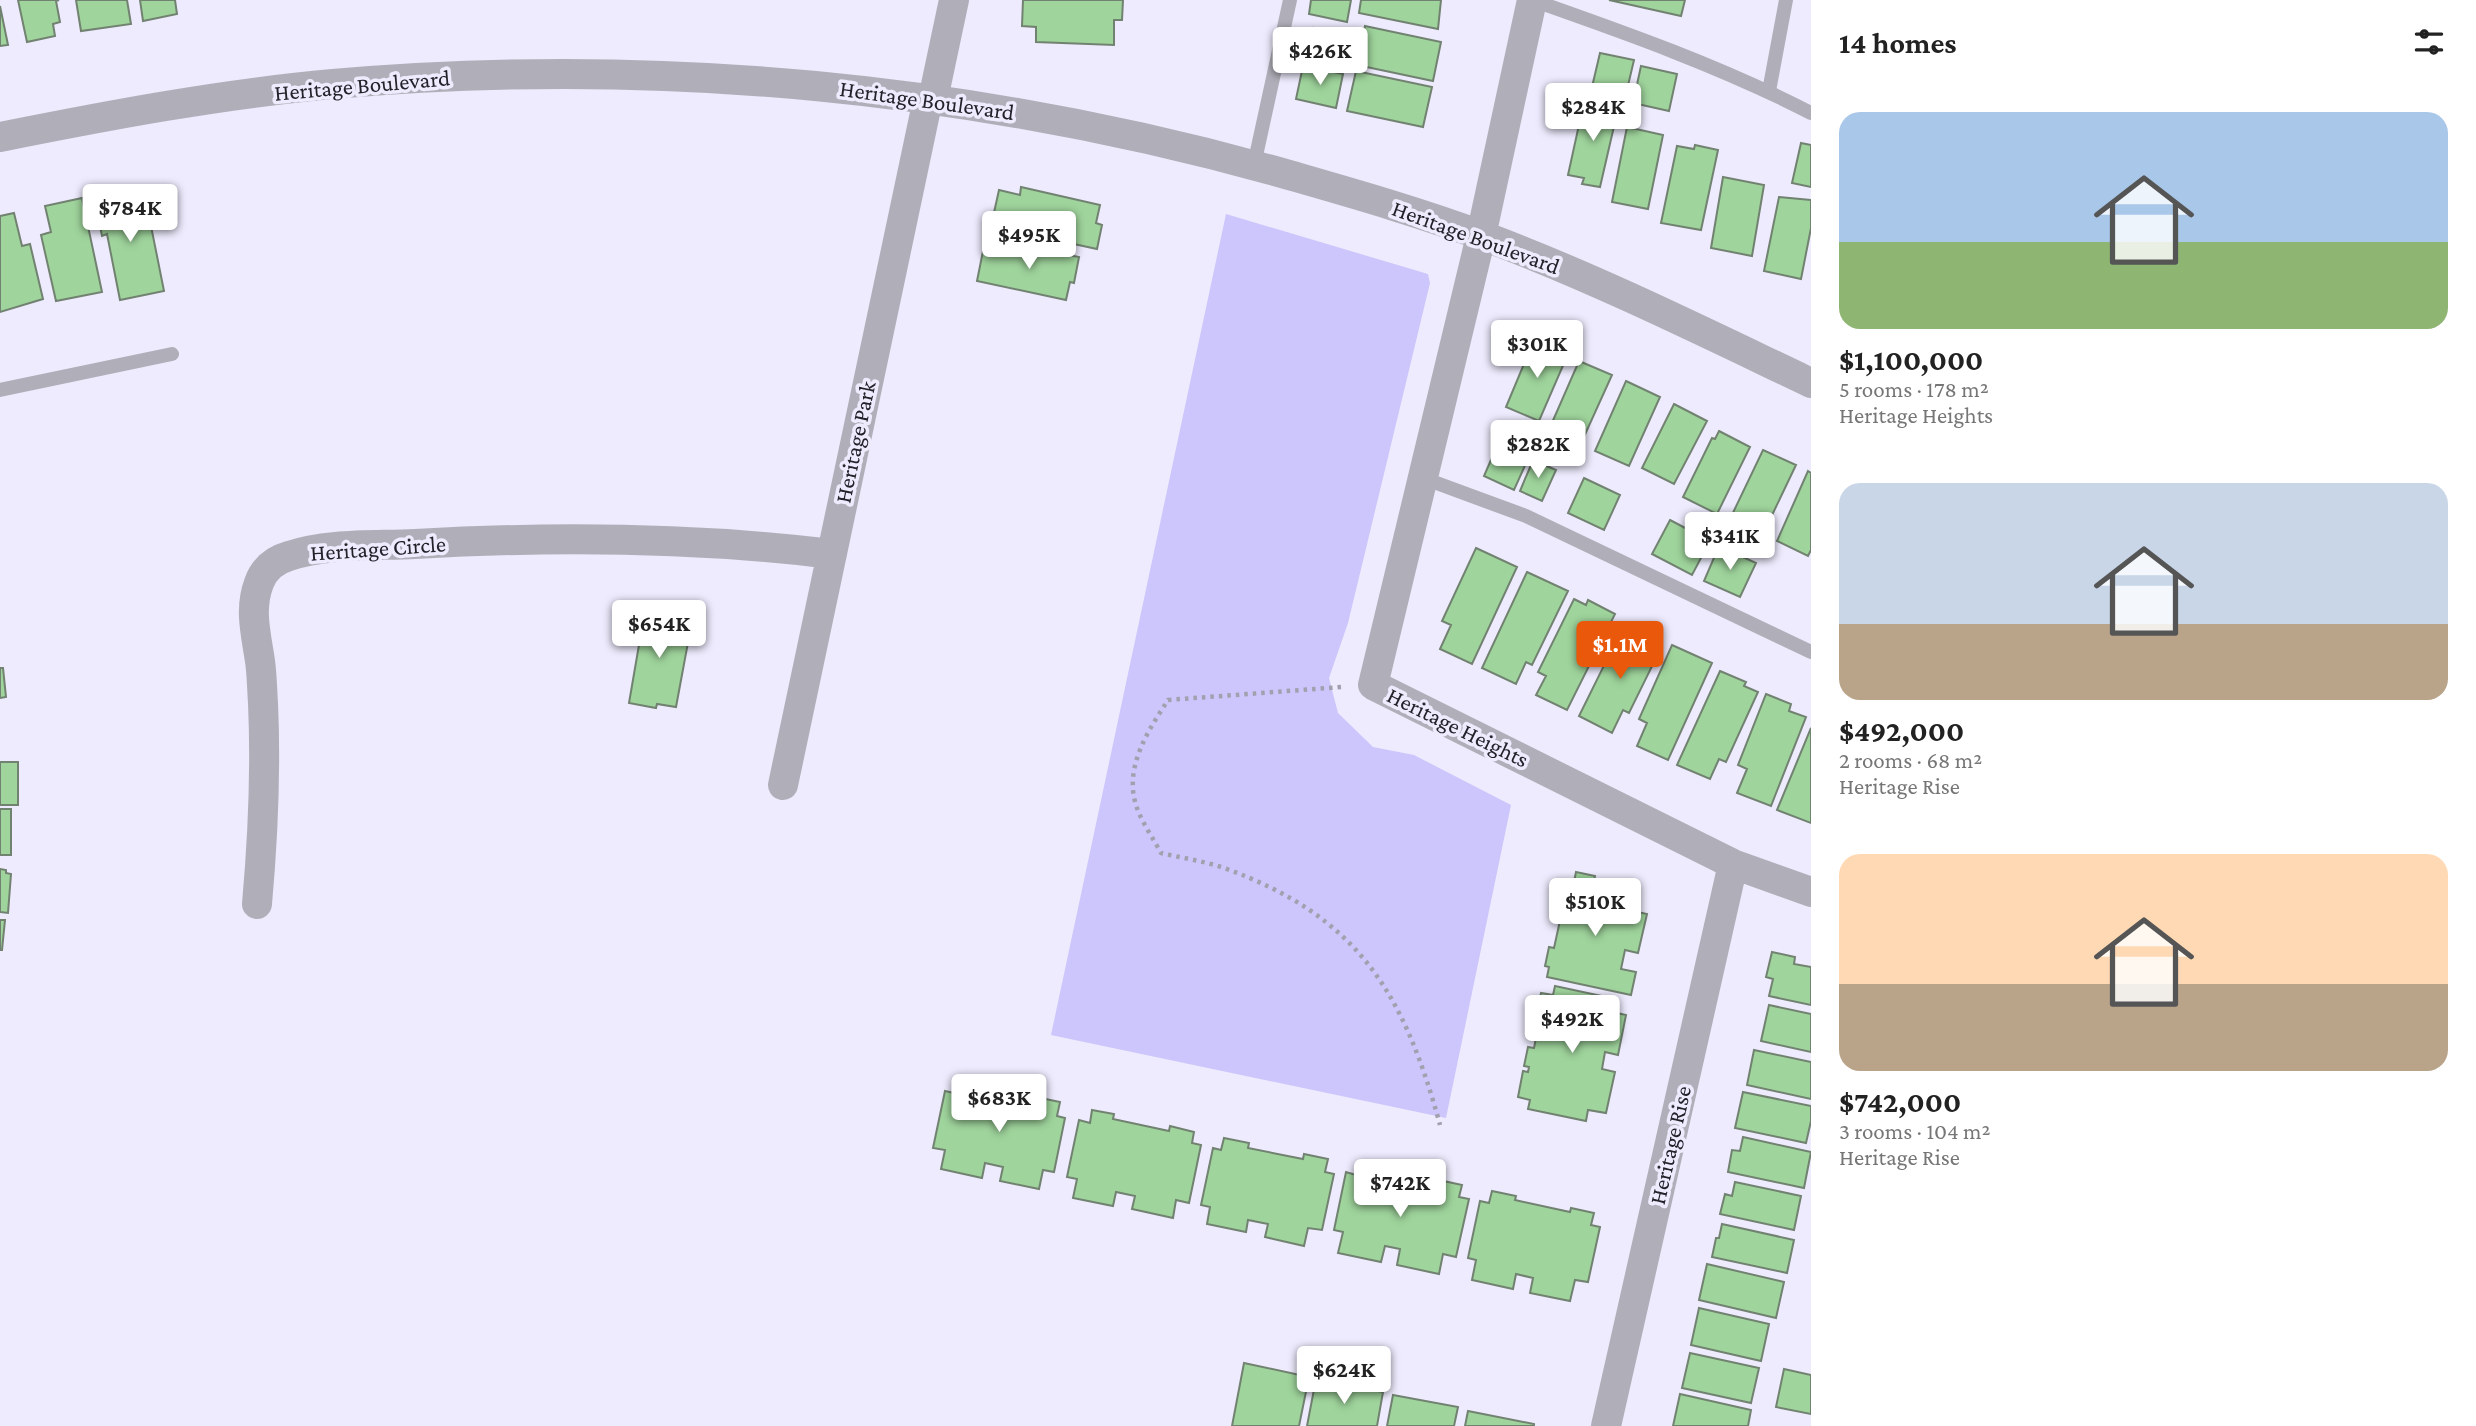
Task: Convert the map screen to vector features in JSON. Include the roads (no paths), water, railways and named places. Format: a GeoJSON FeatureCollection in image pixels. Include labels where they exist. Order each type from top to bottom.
{"type":"FeatureCollection","features":[{"type":"Feature","properties":{"kind":"street","name":"Heritage Park"},"geometry":{"type":"LineString","coordinates":[[783,785],[930,99],[954,0]]}},
{"type":"Feature","properties":{"kind":"street","name":"Heritage Heights"},"geometry":{"type":"LineString","coordinates":[[1532,0],[1481,236],[1373,685],[1733,864],[1811,892]]}},
{"type":"Feature","properties":{"kind":"street","name":"Heritage Boulevard"},"geometry":{"type":"LineString","coordinates":[[0,137],[103,116],[327,85],[488,75],[614,74],[721,78],[930,99],[1007,110],[1116,131],[1254,165],[1382,202],[1481,236],[1646,304],[1811,383]]}},
{"type":"Feature","properties":{"kind":"street","name":"Heritage Circle"},"geometry":{"type":"LineString","coordinates":[[257,904],[264,820],[264,764],[263,704],[260,662],[253,627],[254,602],[259,580],[271,563],[289,555],[322,549],[593,538],[752,544],[832,554]]}},
{"type":"Feature","properties":{"kind":"street","name":"Heritage Rise"},"geometry":{"type":"LineString","coordinates":[[1606,1426],[1733,864]]}},
{"type":"Feature","properties":{"kind":"lane"},"geometry":{"type":"LineString","coordinates":[[1254,165],[1290,0]]}},
{"type":"Feature","properties":{"kind":"lane"},"geometry":{"type":"LineString","coordinates":[[1532,0],[1639,38],[1769,91],[1811,113]]}},
{"type":"Feature","properties":{"kind":"lane"},"geometry":{"type":"LineString","coordinates":[[1769,91],[1786,0]]}},
{"type":"Feature","properties":{"kind":"lane"},"geometry":{"type":"LineString","coordinates":[[0,390],[172,354]]}},
{"type":"Feature","properties":{"kind":"lane"},"geometry":{"type":"LineString","coordinates":[[1423,478],[1527,516],[1811,652]]}}]}
